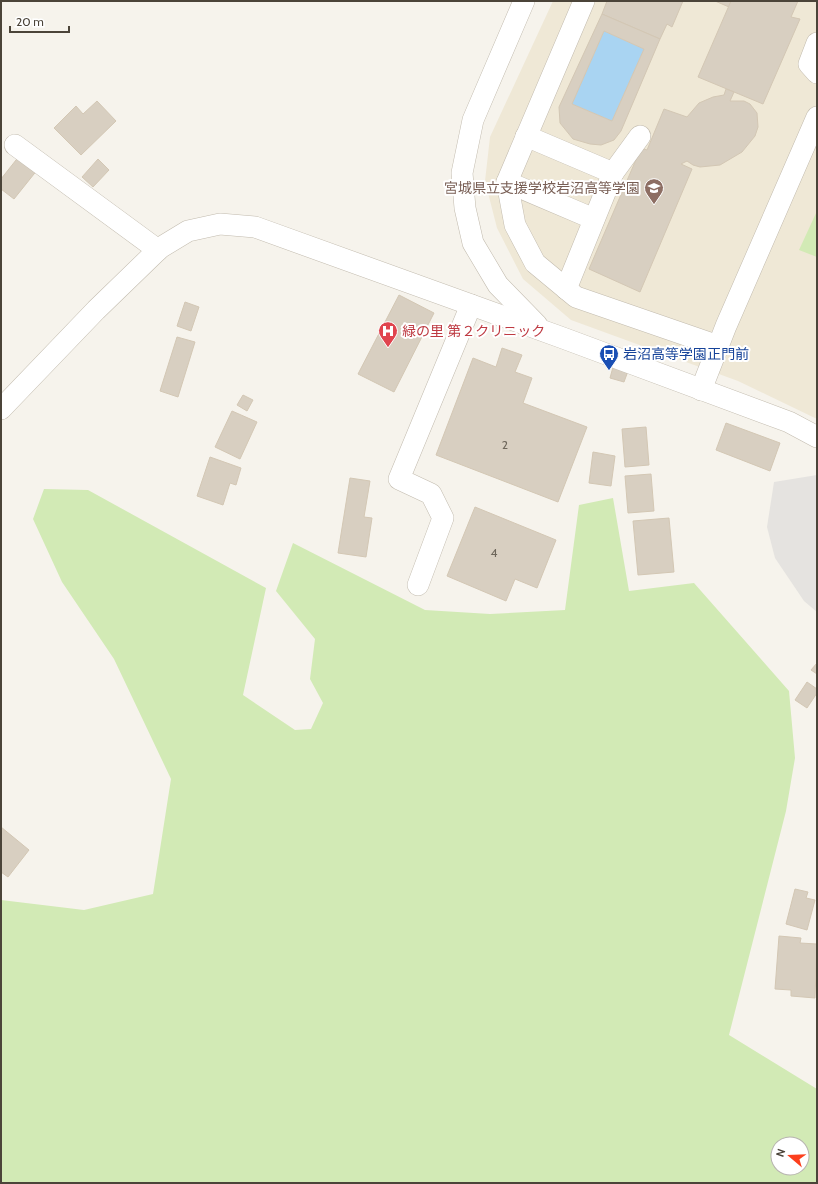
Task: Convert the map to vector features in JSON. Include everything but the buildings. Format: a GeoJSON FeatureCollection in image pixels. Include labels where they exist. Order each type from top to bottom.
{"type":"FeatureCollection","features":[{"type":"Feature","properties":{"kind":"street"},"geometry":{"type":"LineString","coordinates":[[524,1],[473,120],[462,173],[465,208],[473,243],[498,285],[536,324],[563,338]]}},
{"type":"Feature","properties":{"kind":"street"},"geometry":{"type":"LineString","coordinates":[[584,1],[507,182],[516,225],[535,263],[576,297],[718,346]]}},
{"type":"Feature","properties":{"kind":"street"},"geometry":{"type":"LineString","coordinates":[[817,43],[809,64],[817,73]]}},
{"type":"Feature","properties":{"kind":"street"},"geometry":{"type":"LineString","coordinates":[[701,390],[718,346],[817,117]]}},
{"type":"Feature","properties":{"kind":"street"},"geometry":{"type":"LineString","coordinates":[[526,136],[613,173]]}},
{"type":"Feature","properties":{"kind":"street"},"geometry":{"type":"LineString","coordinates":[[566,289],[613,173],[640,136]]}},
{"type":"Feature","properties":{"kind":"street"},"geometry":{"type":"LineString","coordinates":[[15,145],[158,250]]}},
{"type":"Feature","properties":{"kind":"street"},"geometry":{"type":"LineString","coordinates":[[507,182],[594,219]]}},
{"type":"Feature","properties":{"kind":"street"},"geometry":{"type":"LineString","coordinates":[[1,409],[96,310],[158,250],[188,231],[220,224],[255,227],[471,304],[790,422],[817,437]]}},
{"type":"Feature","properties":{"kind":"street"},"geometry":{"type":"LineString","coordinates":[[418,585],[443,518],[431,494],[399,478],[471,304]]}},
{"type":"Feature","properties":{"kind":"shaded area","name":"宮城県立支援学校岩沼高等学園"},"geometry":{"type":"Polygon","coordinates":[[[553,1],[817,1],[817,419],[738,381],[571,320],[523,279],[497,228],[485,181],[490,137],[553,1]]]}},
{"type":"Feature","properties":{"kind":"shaded area"},"geometry":{"type":"Polygon","coordinates":[[[817,475],[817,612],[804,601],[775,558],[767,527],[774,482],[817,475]]]}},
{"type":"Feature","properties":{"kind":"green space"},"geometry":{"type":"Polygon","coordinates":[[[817,211],[817,257],[799,250],[817,211]]]}},
{"type":"Feature","properties":{"kind":"green space"},"geometry":{"type":"Polygon","coordinates":[[[44,489],[88,490],[266,588],[243,695],[295,730],[311,729],[323,703],[310,679],[315,639],[276,591],[293,543],[425,610],[490,614],[565,610],[579,505],[613,498],[629,591],[694,583],[789,691],[795,758],[786,811],[729,1035],[817,1089],[817,1183],[1,1183],[1,900],[84,910],[153,894],[171,779],[114,659],[62,582],[33,519],[44,489]]]}},
{"type":"Feature","properties":{"kind":"water"},"geometry":{"type":"Polygon","coordinates":[[[604,31],[644,49],[612,121],[572,104],[604,31]]]}},
{"type":"Feature","properties":{"kind":"place","name":"宮城県立支援学校岩沼高等学園"},"geometry":{"type":"Point","coordinates":[654,205]}},
{"type":"Feature","properties":{"kind":"place","name":"緑の里 第２クリニック"},"geometry":{"type":"Point","coordinates":[388,348]}},
{"type":"Feature","properties":{"kind":"place","name":"岩沼高等学園正門前"},"geometry":{"type":"Point","coordinates":[609,371]}}]}
